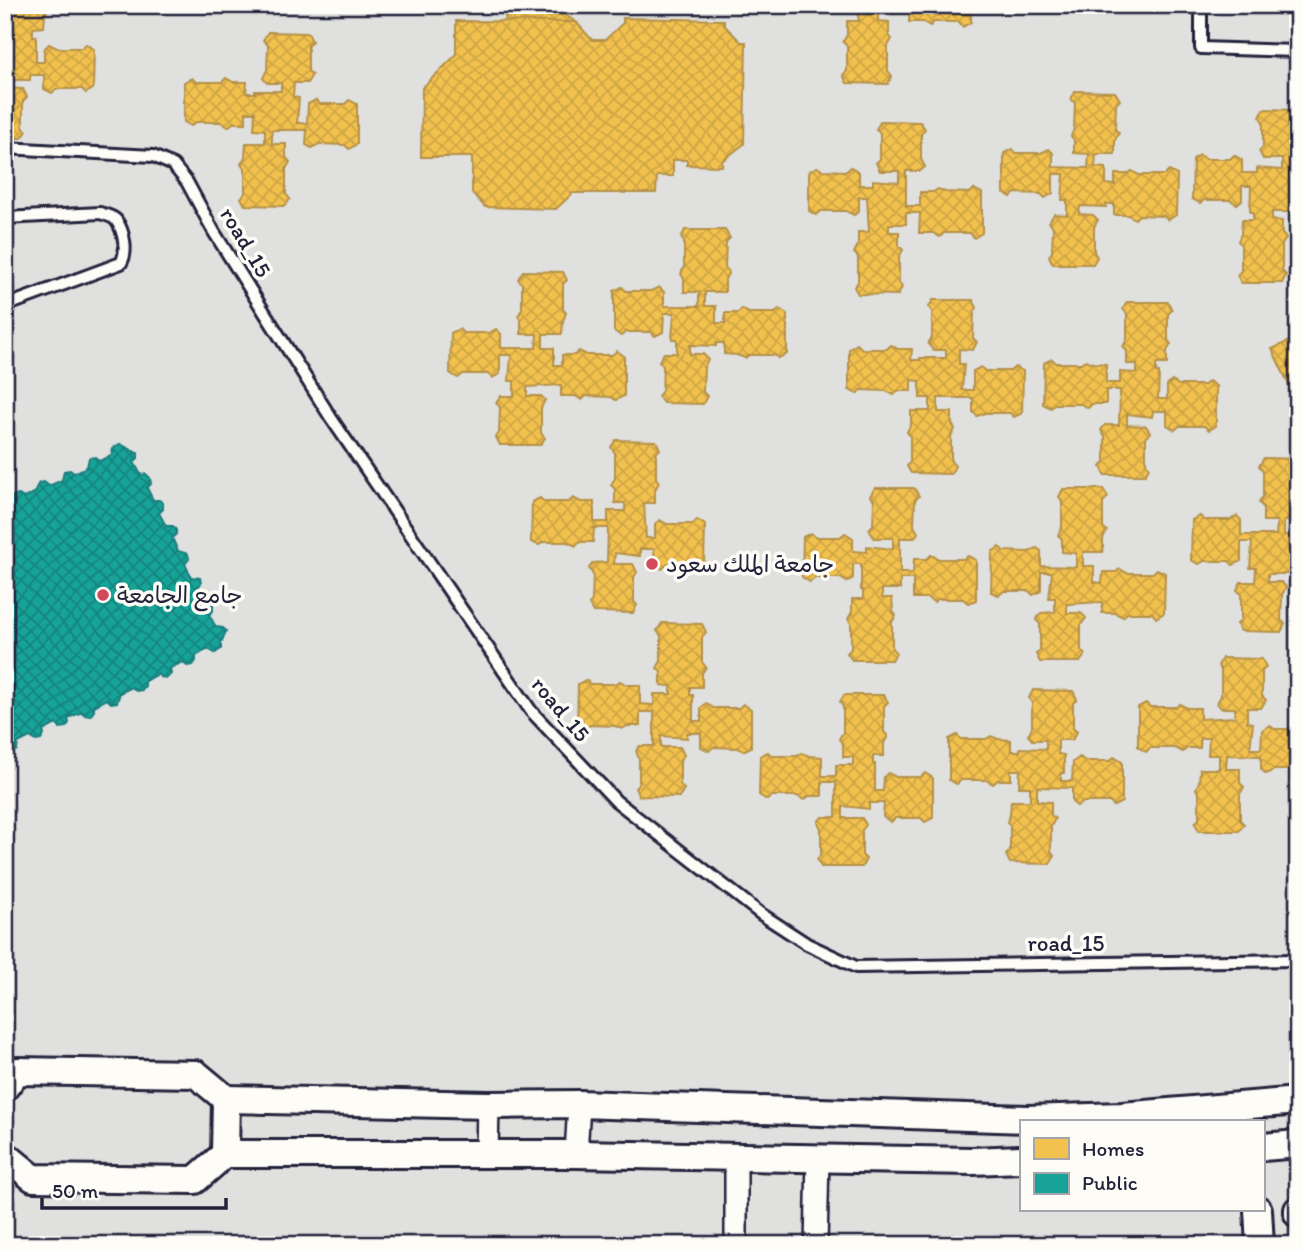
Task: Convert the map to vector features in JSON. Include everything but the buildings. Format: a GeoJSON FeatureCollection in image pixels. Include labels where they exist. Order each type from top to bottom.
{"type":"FeatureCollection","features":[{"type":"Feature","properties":{"kind":"street"},"geometry":{"type":"LineString","coordinates":[[5,1087],[17,1072],[196,1074],[226,1099],[488,1105],[579,1104],[1027,1119],[1136,1115],[1298,1101]]}},
{"type":"Feature","properties":{"kind":"street"},"geometry":{"type":"LineString","coordinates":[[225,1154],[226,1099]]}},
{"type":"Feature","properties":{"kind":"street"},"geometry":{"type":"LineString","coordinates":[[576,1154],[579,1104]]}},
{"type":"Feature","properties":{"kind":"street"},"geometry":{"type":"LineString","coordinates":[[487,1154],[488,1105]]}},
{"type":"Feature","properties":{"kind":"street"},"geometry":{"type":"LineString","coordinates":[[1264,1147],[1298,1144]]}},
{"type":"Feature","properties":{"kind":"street"},"geometry":{"type":"LineString","coordinates":[[5,1155],[33,1178],[195,1180],[225,1154],[576,1154],[1020,1160]]}},
{"type":"Feature","properties":{"kind":"street"},"geometry":{"type":"LineString","coordinates":[[736,1157],[736,1245]]}},
{"type":"Feature","properties":{"kind":"street"},"geometry":{"type":"LineString","coordinates":[[816,1245],[818,1158]]}},
{"type":"Feature","properties":{"kind":"street"},"geometry":{"type":"LineString","coordinates":[[1258,1212],[1259,1245]]}},
{"type":"Feature","properties":{"kind":"lane"},"geometry":{"type":"LineString","coordinates":[[1201,5],[1201,48],[1298,51]]}},
{"type":"Feature","properties":{"kind":"lane","name":"road_15"},"geometry":{"type":"LineString","coordinates":[[5,148],[153,156],[173,165],[187,182],[214,232],[331,418],[531,711],[616,801],[761,914],[807,944],[856,967],[1298,960]]}},
{"type":"Feature","properties":{"kind":"lane"},"geometry":{"type":"LineString","coordinates":[[5,218],[110,215],[117,221],[125,247],[125,257],[121,263],[5,306]]}},
{"type":"Feature","properties":{"kind":"shaded area","name":"جامعة الملك سعود"},"geometry":{"type":"Polygon","coordinates":[[[5,5],[1298,5],[1298,1245],[5,1245],[5,5]]]}},
{"type":"Feature","properties":{"kind":"place","name":"جامعة الملك سعود"},"geometry":{"type":"Point","coordinates":[652,564]}},
{"type":"Feature","properties":{"kind":"place","name":"جامع الجامعة"},"geometry":{"type":"Point","coordinates":[103,595]}}]}
